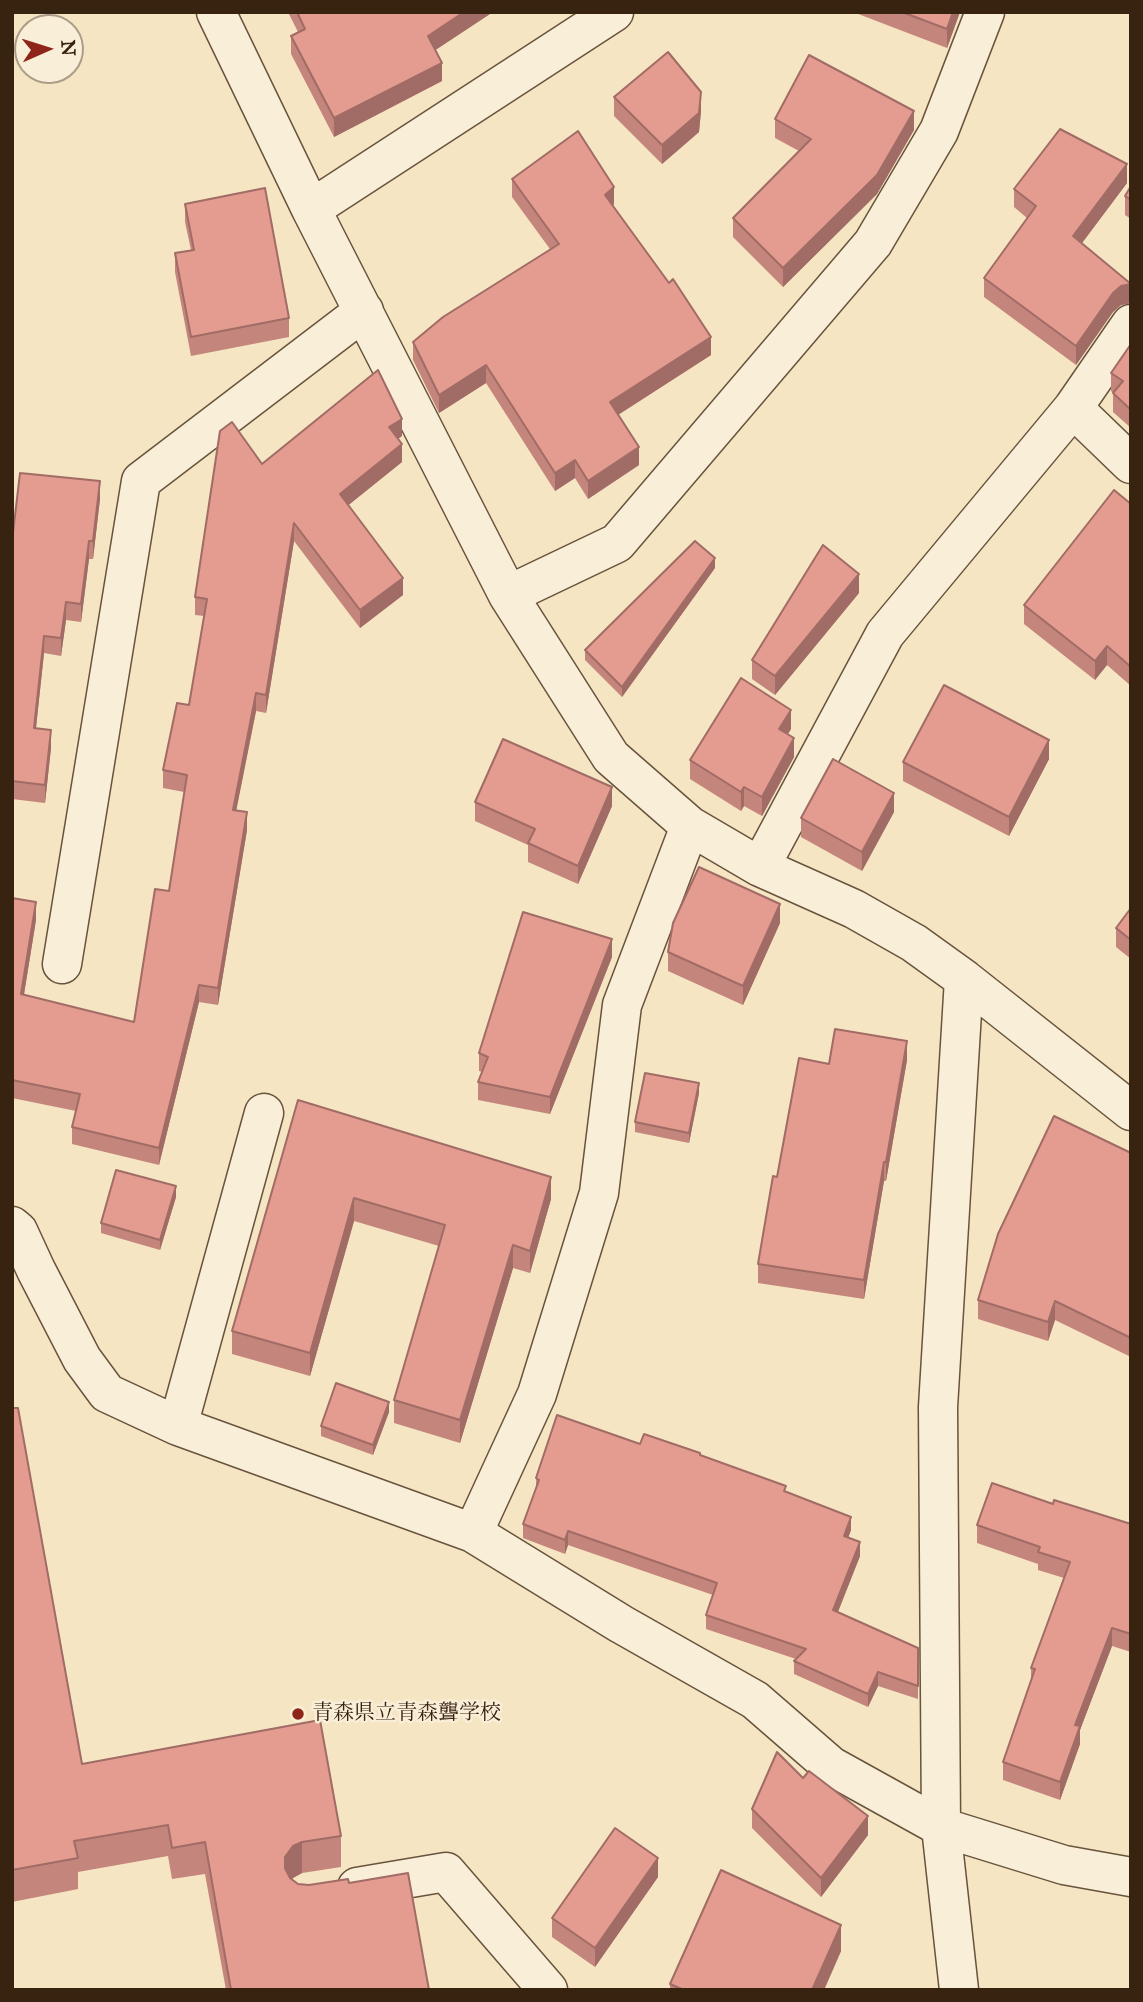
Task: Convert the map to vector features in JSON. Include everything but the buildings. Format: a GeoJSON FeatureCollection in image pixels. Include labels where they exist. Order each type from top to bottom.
{"type":"FeatureCollection","features":[{"type":"Feature","properties":{"kind":"street"},"geometry":{"type":"LineString","coordinates":[[216,12],[311,209],[508,595],[611,757],[690,826],[760,867],[853,909],[914,943],[964,979],[1131,1111]]}},
{"type":"Feature","properties":{"kind":"street"},"geometry":{"type":"LineString","coordinates":[[311,209],[614,12]]}},
{"type":"Feature","properties":{"kind":"street"},"geometry":{"type":"LineString","coordinates":[[508,595],[617,542],[873,243],[939,131],[985,12]]}},
{"type":"Feature","properties":{"kind":"street"},"geometry":{"type":"LineString","coordinates":[[62,964],[141,481],[365,312]]}},
{"type":"Feature","properties":{"kind":"street"},"geometry":{"type":"LineString","coordinates":[[760,867],[885,634],[1073,408],[1131,324]]}},
{"type":"Feature","properties":{"kind":"street"},"geometry":{"type":"LineString","coordinates":[[1073,408],[1131,464]]}},
{"type":"Feature","properties":{"kind":"street"},"geometry":{"type":"LineString","coordinates":[[473,1533],[537,1394],[599,1193],[622,1005],[690,826]]}},
{"type":"Feature","properties":{"kind":"street"},"geometry":{"type":"LineString","coordinates":[[959,1990],[941,1827],[938,1407],[964,979]]}},
{"type":"Feature","properties":{"kind":"street"},"geometry":{"type":"LineString","coordinates":[[178,1426],[264,1113]]}},
{"type":"Feature","properties":{"kind":"street"},"geometry":{"type":"LineString","coordinates":[[12,1226],[18,1231],[82,1359],[107,1393],[178,1426],[473,1533],[621,1624],[755,1700],[831,1766],[941,1827],[1064,1865],[1131,1877]]}},
{"type":"Feature","properties":{"kind":"street"},"geometry":{"type":"LineString","coordinates":[[319,1893],[446,1872],[548,1990]]}},
{"type":"Feature","properties":{"kind":"place","name":"青森県立青森聾学校"},"geometry":{"type":"Point","coordinates":[298,1714]}}]}
